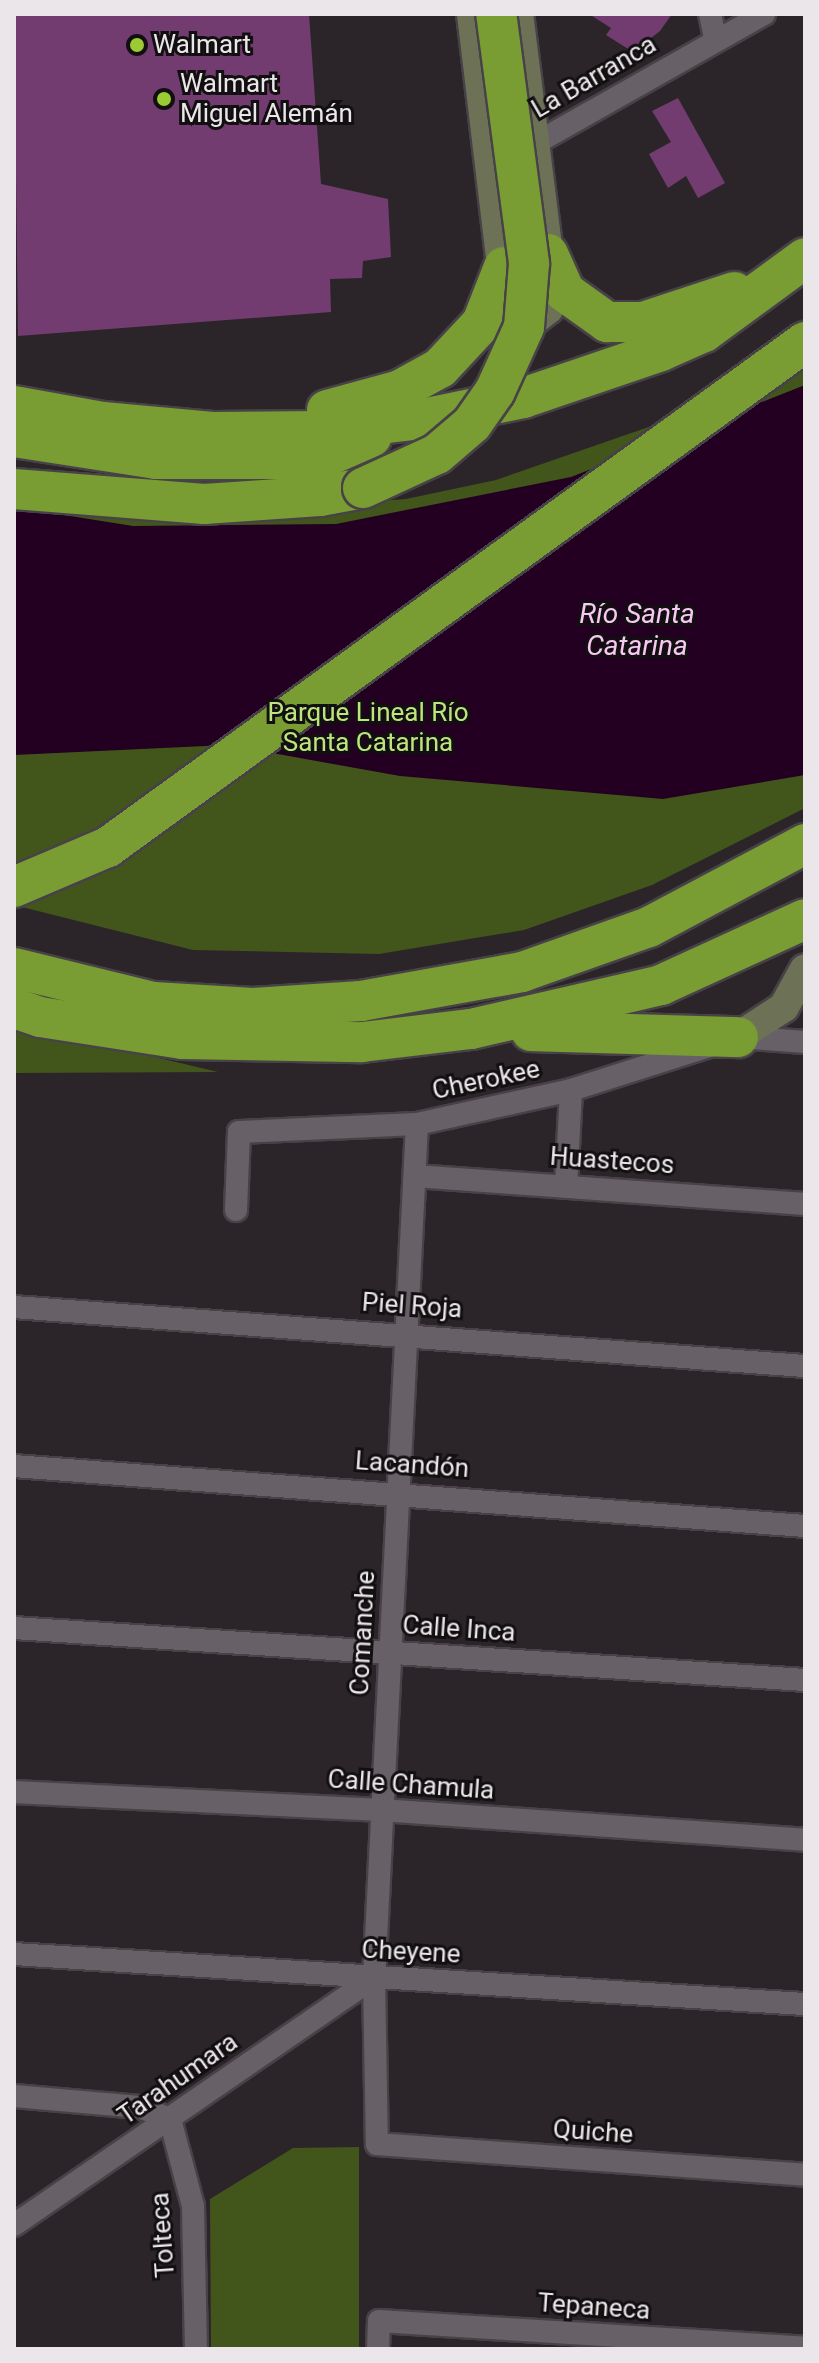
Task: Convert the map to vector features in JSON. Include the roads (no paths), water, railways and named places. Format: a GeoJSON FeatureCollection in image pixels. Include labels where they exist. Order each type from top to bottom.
{"type":"FeatureCollection","features":[{"type":"Feature","properties":{"kind":"highway"},"geometry":{"type":"LineString","coordinates":[[14,489],[63,497],[204,504],[320,496],[394,477],[437,454],[472,424],[519,343],[530,285],[496,14]]}},
{"type":"Feature","properties":{"kind":"highway"},"geometry":{"type":"LineString","coordinates":[[548,254],[573,301],[598,319],[619,325],[674,314],[796,265]]}},
{"type":"Feature","properties":{"kind":"highway"},"geometry":{"type":"LineString","coordinates":[[14,406],[158,428],[320,431],[407,421],[523,398],[661,351],[704,332],[796,265]]}},
{"type":"Feature","properties":{"kind":"highway"},"geometry":{"type":"LineString","coordinates":[[247,431],[374,398],[421,380],[471,339],[493,303],[504,267]]}},
{"type":"Feature","properties":{"kind":"highway"},"geometry":{"type":"LineString","coordinates":[[14,887],[108,847],[805,342]]}},
{"type":"Feature","properties":{"kind":"highway"},"geometry":{"type":"LineString","coordinates":[[14,437],[156,459],[321,459],[407,421]]}},
{"type":"Feature","properties":{"kind":"highway"},"geometry":{"type":"LineString","coordinates":[[14,968],[154,1002],[253,1008],[361,1001],[522,972],[649,927],[802,847]]}},
{"type":"Feature","properties":{"kind":"highway"},"geometry":{"type":"LineString","coordinates":[[14,1008],[40,1017],[182,1039],[268,1044],[362,1042],[471,1029],[661,985],[805,919]]}},
{"type":"Feature","properties":{"kind":"highway"},"geometry":{"type":"LineString","coordinates":[[471,1029],[738,1037]]}},
{"type":"Feature","properties":{"kind":"street"},"geometry":{"type":"LineString","coordinates":[[472,14],[507,307],[517,320],[530,323],[548,309],[548,254],[518,14]]}},
{"type":"Feature","properties":{"kind":"street"},"geometry":{"type":"LineString","coordinates":[[710,14],[715,38]]}},
{"type":"Feature","properties":{"kind":"street","name":"La Barranca"},"geometry":{"type":"LineString","coordinates":[[536,143],[715,38],[764,14]]}},
{"type":"Feature","properties":{"kind":"street"},"geometry":{"type":"LineString","coordinates":[[738,1037],[784,1007],[805,969]]}},
{"type":"Feature","properties":{"kind":"street"},"geometry":{"type":"LineString","coordinates":[[738,1037],[805,1042]]}},
{"type":"Feature","properties":{"kind":"street","name":"Cherokee"},"geometry":{"type":"LineString","coordinates":[[236,1210],[239,1132],[417,1124],[571,1090],[738,1037]]}},
{"type":"Feature","properties":{"kind":"street"},"geometry":{"type":"LineString","coordinates":[[566,1186],[571,1090]]}},
{"type":"Feature","properties":{"kind":"street","name":"Comanche"},"geometry":{"type":"LineString","coordinates":[[377,2144],[374,1978],[398,1491],[409,1334],[417,1124]]}},
{"type":"Feature","properties":{"kind":"street","name":"Huastecos"},"geometry":{"type":"LineString","coordinates":[[415,1176],[805,1204]]}},
{"type":"Feature","properties":{"kind":"street","name":"Piel Roja"},"geometry":{"type":"LineString","coordinates":[[14,1307],[409,1334],[805,1366]]}},
{"type":"Feature","properties":{"kind":"street","name":"Lacandón"},"geometry":{"type":"LineString","coordinates":[[14,1466],[398,1491],[805,1526]]}},
{"type":"Feature","properties":{"kind":"street","name":"Calle Inca"},"geometry":{"type":"LineString","coordinates":[[14,1628],[805,1680]]}},
{"type":"Feature","properties":{"kind":"street","name":"Calle Chamula"},"geometry":{"type":"LineString","coordinates":[[14,1792],[381,1810],[805,1840]]}},
{"type":"Feature","properties":{"kind":"street","name":"Cheyene"},"geometry":{"type":"LineString","coordinates":[[14,1954],[805,2004]]}},
{"type":"Feature","properties":{"kind":"street","name":"Tarahumara"},"geometry":{"type":"LineString","coordinates":[[14,2225],[374,1978]]}},
{"type":"Feature","properties":{"kind":"street"},"geometry":{"type":"LineString","coordinates":[[14,2096],[140,2107],[170,2119]]}},
{"type":"Feature","properties":{"kind":"street","name":"Tolteca"},"geometry":{"type":"LineString","coordinates":[[170,2119],[193,2206],[196,2349]]}},
{"type":"Feature","properties":{"kind":"street","name":"Quiche"},"geometry":{"type":"LineString","coordinates":[[377,2144],[805,2175]]}},
{"type":"Feature","properties":{"kind":"street","name":"Tepaneca"},"geometry":{"type":"LineString","coordinates":[[378,2349],[379,2321],[805,2348]]}},
{"type":"Feature","properties":{"kind":"water","name":"Río Santa Catarina"},"geometry":{"type":"Polygon","coordinates":[[[805,385],[805,775],[663,799],[400,776],[227,745],[14,755],[14,507],[133,526],[336,524],[571,477],[805,385]]]}},
{"type":"Feature","properties":{"kind":"place","name":"Walmart"},"geometry":{"type":"Point","coordinates":[137,45]}},
{"type":"Feature","properties":{"kind":"place","name":"Walmart Miguel Alemán"},"geometry":{"type":"Point","coordinates":[164,99]}},
{"type":"Feature","properties":{"kind":"park label","name":"Parque Lineal Río Santa Catarina"},"geometry":{"type":"Point","coordinates":[368,728]}}]}
